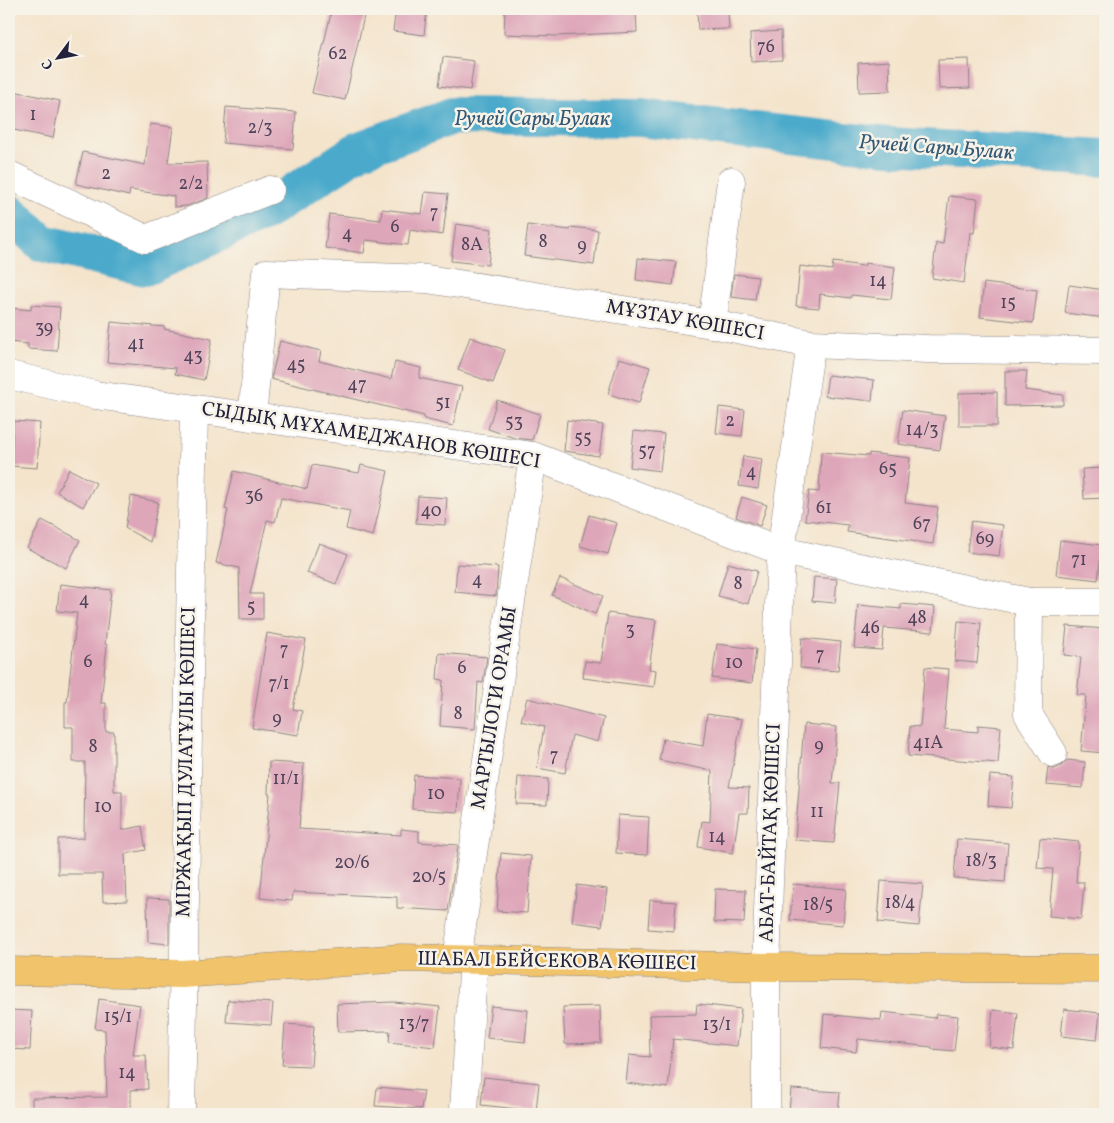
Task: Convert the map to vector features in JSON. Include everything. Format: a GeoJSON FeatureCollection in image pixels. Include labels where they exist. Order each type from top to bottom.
{"type":"FeatureCollection","features":[{"type":"Feature","properties":{"kind":"main road","name":"ШАБАЛ БЕЙСЕКОВА КӨШЕСІ"},"geometry":{"type":"LineString","coordinates":[[9,971],[182,974],[402,958],[766,968],[1105,969]]}},
{"type":"Feature","properties":{"kind":"street"},"geometry":{"type":"LineString","coordinates":[[9,175],[146,239],[270,190]]}},
{"type":"Feature","properties":{"kind":"street"},"geometry":{"type":"LineString","coordinates":[[712,324],[731,181]]}},
{"type":"Feature","properties":{"kind":"street","name":"МҰЗТАУ КӨШЕСІ"},"geometry":{"type":"LineString","coordinates":[[252,417],[266,273],[427,279],[712,324],[810,344],[928,349],[1105,351]]}},
{"type":"Feature","properties":{"kind":"street","name":"АБАТ-БАЙТАҚ КӨШЕСІ"},"geometry":{"type":"LineString","coordinates":[[766,1114],[766,968],[781,551],[810,344]]}},
{"type":"Feature","properties":{"kind":"street","name":"СЫДЫҚ МҰХАМЕДЖАНОВ КӨШЕСІ"},"geometry":{"type":"LineString","coordinates":[[9,375],[96,395],[533,456],[781,551],[1029,602],[1105,602]]}},
{"type":"Feature","properties":{"kind":"street","name":"МІРЖАҚЫП ДУЛАТҰЛЫ КӨШЕСІ"},"geometry":{"type":"LineString","coordinates":[[181,1114],[182,974],[194,409]]}},
{"type":"Feature","properties":{"kind":"street","name":"МАРТЫЛОГИ ОРАМЫ"},"geometry":{"type":"LineString","coordinates":[[464,1109],[465,959],[533,456]]}},
{"type":"Feature","properties":{"kind":"street"},"geometry":{"type":"LineString","coordinates":[[1029,602],[1028,714],[1053,753]]}},
{"type":"Feature","properties":{"kind":"building"},"geometry":{"type":"Polygon","coordinates":[[[332,9],[364,16],[345,100],[312,93],[332,9]]]}},
{"type":"Feature","properties":{"kind":"building"},"geometry":{"type":"Polygon","coordinates":[[[396,9],[427,9],[424,35],[393,31],[396,9]]]}},
{"type":"Feature","properties":{"kind":"building"},"geometry":{"type":"Polygon","coordinates":[[[505,9],[636,9],[637,32],[557,36],[504,34],[505,9]]]}},
{"type":"Feature","properties":{"kind":"building"},"geometry":{"type":"Polygon","coordinates":[[[697,9],[728,9],[729,29],[698,30],[697,9]]]}},
{"type":"Feature","properties":{"kind":"building"},"geometry":{"type":"Polygon","coordinates":[[[781,31],[782,60],[751,62],[750,33],[781,31]]]}},
{"type":"Feature","properties":{"kind":"building"},"geometry":{"type":"Polygon","coordinates":[[[443,57],[474,61],[470,90],[439,86],[443,57]]]}},
{"type":"Feature","properties":{"kind":"building"},"geometry":{"type":"Polygon","coordinates":[[[969,59],[970,88],[939,89],[938,60],[969,59]]]}},
{"type":"Feature","properties":{"kind":"building"},"geometry":{"type":"Polygon","coordinates":[[[889,61],[890,91],[859,92],[858,63],[889,61]]]}},
{"type":"Feature","properties":{"kind":"building"},"geometry":{"type":"Polygon","coordinates":[[[9,90],[60,101],[53,138],[9,129],[9,90]]]}},
{"type":"Feature","properties":{"kind":"building"},"geometry":{"type":"Polygon","coordinates":[[[226,107],[296,112],[293,149],[223,143],[226,107]]]}},
{"type":"Feature","properties":{"kind":"building"},"geometry":{"type":"Polygon","coordinates":[[[150,124],[173,127],[168,163],[207,162],[208,198],[187,206],[174,207],[174,196],[130,190],[129,196],[76,184],[83,152],[145,165],[150,124]]]}},
{"type":"Feature","properties":{"kind":"building"},"geometry":{"type":"Polygon","coordinates":[[[425,192],[448,194],[443,235],[410,230],[408,245],[366,240],[364,253],[325,248],[329,214],[381,220],[382,209],[422,214],[425,192]]]}},
{"type":"Feature","properties":{"kind":"building"},"geometry":{"type":"Polygon","coordinates":[[[949,196],[978,199],[974,233],[970,233],[964,283],[932,278],[936,243],[943,244],[949,196]]]}},
{"type":"Feature","properties":{"kind":"building"},"geometry":{"type":"Polygon","coordinates":[[[456,224],[492,229],[488,265],[451,261],[456,224]]]}},
{"type":"Feature","properties":{"kind":"building"},"geometry":{"type":"Polygon","coordinates":[[[528,225],[570,230],[571,227],[598,230],[594,265],[524,256],[528,225]]]}},
{"type":"Feature","properties":{"kind":"building"},"geometry":{"type":"Polygon","coordinates":[[[638,258],[676,262],[673,285],[636,280],[638,258]]]}},
{"type":"Feature","properties":{"kind":"building"},"geometry":{"type":"Polygon","coordinates":[[[833,262],[864,266],[865,263],[895,267],[891,299],[851,295],[851,298],[820,294],[819,308],[796,306],[800,266],[832,270],[833,262]]]}},
{"type":"Feature","properties":{"kind":"building"},"geometry":{"type":"Polygon","coordinates":[[[734,274],[758,277],[755,300],[731,297],[734,274]]]}},
{"type":"Feature","properties":{"kind":"building"},"geometry":{"type":"Polygon","coordinates":[[[984,283],[1037,290],[1033,323],[980,317],[984,283]]]}},
{"type":"Feature","properties":{"kind":"building"},"geometry":{"type":"Polygon","coordinates":[[[1069,285],[1105,290],[1105,318],[1065,313],[1069,285]]]}},
{"type":"Feature","properties":{"kind":"building"},"geometry":{"type":"Polygon","coordinates":[[[31,305],[60,307],[57,351],[28,349],[28,344],[9,342],[9,308],[31,310],[31,305]]]}},
{"type":"Feature","properties":{"kind":"building"},"geometry":{"type":"Polygon","coordinates":[[[111,322],[165,327],[164,329],[212,339],[204,380],[175,374],[176,368],[107,362],[111,322]]]}},
{"type":"Feature","properties":{"kind":"building"},"geometry":{"type":"Polygon","coordinates":[[[470,337],[505,350],[493,383],[458,370],[470,337]]]}},
{"type":"Feature","properties":{"kind":"building"},"geometry":{"type":"Polygon","coordinates":[[[280,341],[321,351],[319,361],[391,379],[395,362],[421,368],[419,378],[462,387],[453,426],[424,419],[424,416],[271,379],[280,341]]]}},
{"type":"Feature","properties":{"kind":"building"},"geometry":{"type":"Polygon","coordinates":[[[619,358],[650,367],[639,403],[608,394],[619,358]]]}},
{"type":"Feature","properties":{"kind":"building"},"geometry":{"type":"Polygon","coordinates":[[[1005,371],[1027,371],[1025,390],[1063,395],[1063,405],[1005,406],[1005,371]]]}},
{"type":"Feature","properties":{"kind":"building"},"geometry":{"type":"Polygon","coordinates":[[[828,375],[874,380],[872,401],[825,396],[828,375]]]}},
{"type":"Feature","properties":{"kind":"building"},"geometry":{"type":"Polygon","coordinates":[[[997,392],[997,426],[959,426],[959,393],[997,392]]]}},
{"type":"Feature","properties":{"kind":"building"},"geometry":{"type":"Polygon","coordinates":[[[497,400],[540,414],[532,440],[515,438],[488,429],[497,400]]]}},
{"type":"Feature","properties":{"kind":"building"},"geometry":{"type":"Polygon","coordinates":[[[719,407],[745,410],[742,436],[716,433],[719,407]]]}},
{"type":"Feature","properties":{"kind":"building"},"geometry":{"type":"Polygon","coordinates":[[[903,410],[945,416],[940,450],[898,444],[903,410]]]}},
{"type":"Feature","properties":{"kind":"building"},"geometry":{"type":"Polygon","coordinates":[[[567,420],[603,425],[599,456],[564,451],[567,420]]]}},
{"type":"Feature","properties":{"kind":"building"},"geometry":{"type":"Polygon","coordinates":[[[13,421],[40,423],[37,468],[11,466],[13,421]]]}},
{"type":"Feature","properties":{"kind":"building"},"geometry":{"type":"Polygon","coordinates":[[[634,431],[664,434],[660,471],[630,467],[634,431]]]}},
{"type":"Feature","properties":{"kind":"building"},"geometry":{"type":"Polygon","coordinates":[[[821,452],[869,456],[869,453],[910,458],[905,503],[938,507],[933,544],[847,532],[848,525],[805,520],[809,491],[819,492],[821,452]]]}},
{"type":"Feature","properties":{"kind":"building"},"geometry":{"type":"Polygon","coordinates":[[[743,456],[762,459],[758,489],[739,486],[743,456]]]}},
{"type":"Feature","properties":{"kind":"building"},"geometry":{"type":"Polygon","coordinates":[[[312,465],[359,473],[361,465],[388,471],[373,536],[346,529],[350,511],[281,498],[275,522],[267,520],[250,594],[263,594],[263,619],[240,619],[239,568],[216,563],[228,510],[225,509],[234,471],[307,489],[312,465]]]}},
{"type":"Feature","properties":{"kind":"building"},"geometry":{"type":"Polygon","coordinates":[[[1105,468],[1105,498],[1084,499],[1082,469],[1105,468]]]}},
{"type":"Feature","properties":{"kind":"building"},"geometry":{"type":"Polygon","coordinates":[[[69,469],[96,483],[83,507],[57,492],[69,469]]]}},
{"type":"Feature","properties":{"kind":"building"},"geometry":{"type":"Polygon","coordinates":[[[131,496],[158,502],[150,542],[125,528],[131,496]]]}},
{"type":"Feature","properties":{"kind":"building"},"geometry":{"type":"Polygon","coordinates":[[[418,496],[447,498],[445,525],[416,523],[418,496]]]}},
{"type":"Feature","properties":{"kind":"building"},"geometry":{"type":"Polygon","coordinates":[[[742,497],[767,505],[760,526],[736,517],[742,497]]]}},
{"type":"Feature","properties":{"kind":"building"},"geometry":{"type":"Polygon","coordinates":[[[589,515],[617,523],[608,554],[580,546],[589,515]]]}},
{"type":"Feature","properties":{"kind":"building"},"geometry":{"type":"Polygon","coordinates":[[[42,520],[80,540],[66,568],[27,548],[42,520]]]}},
{"type":"Feature","properties":{"kind":"building"},"geometry":{"type":"Polygon","coordinates":[[[971,521],[1003,525],[999,556],[967,552],[971,521]]]}},
{"type":"Feature","properties":{"kind":"building"},"geometry":{"type":"Polygon","coordinates":[[[1060,540],[1102,545],[1098,580],[1056,575],[1060,540]]]}},
{"type":"Feature","properties":{"kind":"building"},"geometry":{"type":"Polygon","coordinates":[[[319,543],[348,554],[336,584],[307,573],[319,543]]]}},
{"type":"Feature","properties":{"kind":"building"},"geometry":{"type":"Polygon","coordinates":[[[728,563],[757,571],[748,604],[718,596],[728,563]]]}},
{"type":"Feature","properties":{"kind":"building"},"geometry":{"type":"Polygon","coordinates":[[[457,564],[498,567],[496,596],[455,592],[457,564]]]}},
{"type":"Feature","properties":{"kind":"building"},"geometry":{"type":"Polygon","coordinates":[[[814,577],[837,579],[835,603],[812,601],[814,577]]]}},
{"type":"Feature","properties":{"kind":"building"},"geometry":{"type":"Polygon","coordinates":[[[560,578],[603,596],[595,614],[552,595],[560,578]]]}},
{"type":"Feature","properties":{"kind":"building"},"geometry":{"type":"Polygon","coordinates":[[[60,584],[111,590],[101,703],[106,703],[106,732],[114,732],[114,791],[122,791],[122,830],[142,826],[146,850],[125,854],[127,901],[103,902],[102,874],[58,874],[58,839],[84,838],[85,762],[73,762],[73,727],[65,727],[65,702],[67,702],[77,613],[57,611],[60,584]]]}},
{"type":"Feature","properties":{"kind":"building"},"geometry":{"type":"Polygon","coordinates":[[[901,604],[935,607],[933,632],[884,628],[882,650],[854,648],[858,605],[901,609],[901,604]]]}},
{"type":"Feature","properties":{"kind":"building"},"geometry":{"type":"Polygon","coordinates":[[[608,613],[656,620],[649,669],[656,670],[654,687],[583,678],[585,661],[601,663],[608,613]]]}},
{"type":"Feature","properties":{"kind":"building"},"geometry":{"type":"Polygon","coordinates":[[[958,621],[981,623],[977,663],[955,661],[958,621]]]}},
{"type":"Feature","properties":{"kind":"building"},"geometry":{"type":"Polygon","coordinates":[[[1067,626],[1105,629],[1105,753],[1081,751],[1086,695],[1077,695],[1081,657],[1064,655],[1067,626]]]}},
{"type":"Feature","properties":{"kind":"building"},"geometry":{"type":"Polygon","coordinates":[[[267,633],[306,640],[293,709],[302,711],[298,735],[252,728],[267,633]]]}},
{"type":"Feature","properties":{"kind":"building"},"geometry":{"type":"Polygon","coordinates":[[[802,638],[841,642],[838,671],[800,668],[802,638]]]}},
{"type":"Feature","properties":{"kind":"building"},"geometry":{"type":"Polygon","coordinates":[[[717,644],[756,649],[752,683],[712,678],[717,644]]]}},
{"type":"Feature","properties":{"kind":"building"},"geometry":{"type":"Polygon","coordinates":[[[439,653],[487,657],[483,683],[478,682],[475,729],[440,726],[443,680],[437,679],[439,653]]]}},
{"type":"Feature","properties":{"kind":"building"},"geometry":{"type":"Polygon","coordinates":[[[925,667],[949,669],[944,729],[978,732],[978,725],[1001,727],[998,763],[908,756],[910,726],[920,727],[925,667]]]}},
{"type":"Feature","properties":{"kind":"building"},"geometry":{"type":"Polygon","coordinates":[[[527,698],[604,718],[598,742],[572,735],[565,773],[537,768],[544,727],[521,721],[527,698]]]}},
{"type":"Feature","properties":{"kind":"building"},"geometry":{"type":"Polygon","coordinates":[[[707,714],[742,719],[729,787],[749,788],[748,813],[739,813],[733,853],[698,847],[702,821],[710,822],[712,771],[659,760],[663,739],[703,746],[707,714]]]}},
{"type":"Feature","properties":{"kind":"building"},"geometry":{"type":"Polygon","coordinates":[[[804,724],[837,727],[832,783],[840,783],[834,843],[795,840],[804,724]]]}},
{"type":"Feature","properties":{"kind":"building"},"geometry":{"type":"Polygon","coordinates":[[[1067,760],[1085,762],[1083,788],[1046,785],[1048,767],[1054,769],[1061,766],[1067,760]]]}},
{"type":"Feature","properties":{"kind":"building"},"geometry":{"type":"Polygon","coordinates":[[[269,762],[304,764],[299,829],[401,835],[401,829],[419,831],[419,842],[458,845],[448,911],[397,908],[397,897],[293,892],[292,901],[260,898],[270,794],[268,794],[269,762]]]}},
{"type":"Feature","properties":{"kind":"building"},"geometry":{"type":"Polygon","coordinates":[[[414,775],[460,778],[458,812],[412,809],[414,775]]]}},
{"type":"Feature","properties":{"kind":"building"},"geometry":{"type":"Polygon","coordinates":[[[990,775],[1014,777],[1011,808],[988,806],[990,775]]]}},
{"type":"Feature","properties":{"kind":"building"},"geometry":{"type":"Polygon","coordinates":[[[518,777],[548,779],[547,805],[516,804],[518,777]]]}},
{"type":"Feature","properties":{"kind":"building"},"geometry":{"type":"Polygon","coordinates":[[[618,815],[649,817],[647,855],[616,853],[618,815]]]}},
{"type":"Feature","properties":{"kind":"building"},"geometry":{"type":"Polygon","coordinates":[[[1040,838],[1079,842],[1076,882],[1084,882],[1081,919],[1049,916],[1053,869],[1037,868],[1040,838]]]}},
{"type":"Feature","properties":{"kind":"building"},"geometry":{"type":"Polygon","coordinates":[[[957,839],[1008,843],[1005,882],[954,878],[957,839]]]}},
{"type":"Feature","properties":{"kind":"building"},"geometry":{"type":"Polygon","coordinates":[[[501,853],[531,856],[527,913],[497,911],[501,853]]]}},
{"type":"Feature","properties":{"kind":"building"},"geometry":{"type":"Polygon","coordinates":[[[881,881],[923,884],[919,926],[878,922],[881,881]]]}},
{"type":"Feature","properties":{"kind":"building"},"geometry":{"type":"Polygon","coordinates":[[[793,884],[846,889],[843,925],[790,920],[793,884]]]}},
{"type":"Feature","properties":{"kind":"building"},"geometry":{"type":"Polygon","coordinates":[[[577,885],[607,889],[602,926],[572,922],[577,885]]]}},
{"type":"Feature","properties":{"kind":"building"},"geometry":{"type":"Polygon","coordinates":[[[715,889],[746,890],[744,923],[714,922],[715,889]]]}},
{"type":"Feature","properties":{"kind":"building"},"geometry":{"type":"Polygon","coordinates":[[[147,898],[169,899],[169,944],[148,942],[147,898]]]}},
{"type":"Feature","properties":{"kind":"building"},"geometry":{"type":"Polygon","coordinates":[[[650,900],[676,902],[674,931],[648,929],[650,900]]]}},
{"type":"Feature","properties":{"kind":"building"},"geometry":{"type":"Polygon","coordinates":[[[99,999],[140,1005],[133,1055],[146,1055],[148,1089],[131,1090],[131,1114],[32,1114],[32,1098],[107,1097],[105,1030],[95,1029],[99,999]]]}},
{"type":"Feature","properties":{"kind":"building"},"geometry":{"type":"Polygon","coordinates":[[[228,1000],[273,1003],[271,1025],[226,1022],[228,1000]]]}},
{"type":"Feature","properties":{"kind":"building"},"geometry":{"type":"Polygon","coordinates":[[[394,1002],[440,1007],[435,1047],[389,1042],[390,1031],[338,1032],[337,1004],[394,1002]]]}},
{"type":"Feature","properties":{"kind":"building"},"geometry":{"type":"Polygon","coordinates":[[[697,1004],[741,1009],[737,1046],[673,1039],[668,1088],[626,1083],[629,1055],[650,1057],[649,1015],[696,1014],[697,1004]]]}},
{"type":"Feature","properties":{"kind":"building"},"geometry":{"type":"Polygon","coordinates":[[[491,1006],[528,1010],[525,1042],[487,1038],[491,1006]]]}},
{"type":"Feature","properties":{"kind":"building"},"geometry":{"type":"Polygon","coordinates":[[[600,1006],[601,1043],[565,1044],[563,1007],[600,1006]]]}},
{"type":"Feature","properties":{"kind":"building"},"geometry":{"type":"Polygon","coordinates":[[[1064,1009],[1100,1013],[1097,1040],[1061,1036],[1064,1009]]]}},
{"type":"Feature","properties":{"kind":"building"},"geometry":{"type":"Polygon","coordinates":[[[9,1010],[32,1011],[30,1050],[9,1049],[9,1010]]]}},
{"type":"Feature","properties":{"kind":"building"},"geometry":{"type":"Polygon","coordinates":[[[993,1010],[1018,1013],[1014,1050],[989,1047],[993,1010]]]}},
{"type":"Feature","properties":{"kind":"building"},"geometry":{"type":"Polygon","coordinates":[[[882,1012],[935,1018],[936,1014],[958,1016],[954,1051],[858,1039],[856,1052],[821,1048],[824,1014],[881,1020],[882,1012]]]}},
{"type":"Feature","properties":{"kind":"building"},"geometry":{"type":"Polygon","coordinates":[[[285,1024],[314,1026],[311,1066],[282,1065],[285,1024]]]}},
{"type":"Feature","properties":{"kind":"building"},"geometry":{"type":"Polygon","coordinates":[[[484,1077],[539,1083],[536,1111],[481,1105],[484,1077]]]}},
{"type":"Feature","properties":{"kind":"building"},"geometry":{"type":"Polygon","coordinates":[[[377,1087],[424,1091],[421,1109],[375,1106],[377,1087]]]}},
{"type":"Feature","properties":{"kind":"building"},"geometry":{"type":"Polygon","coordinates":[[[791,1089],[840,1092],[838,1114],[789,1112],[791,1089]]]}},
{"type":"Feature","properties":{"kind":"waterway","name":"Ручей Сары Булак"},"geometry":{"type":"LineString","coordinates":[[9,212],[42,243],[145,267],[264,212],[359,150],[452,116],[641,118],[888,146],[1105,158]]}}]}
